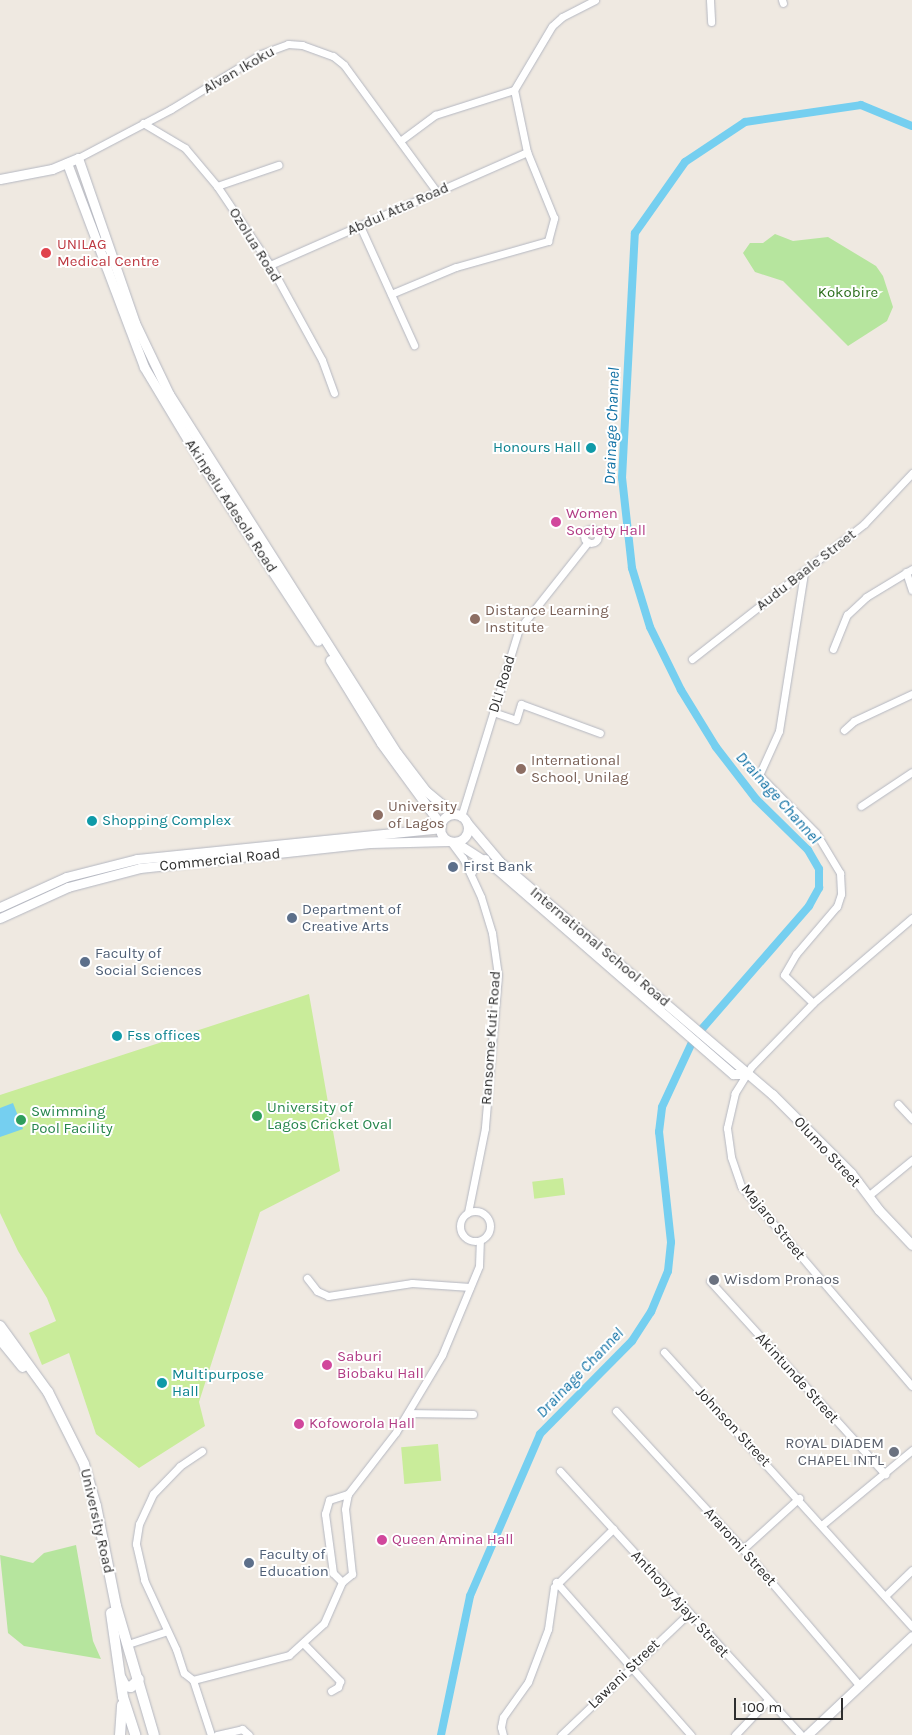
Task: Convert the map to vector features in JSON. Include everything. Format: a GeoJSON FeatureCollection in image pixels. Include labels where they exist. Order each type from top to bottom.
{"type":"FeatureCollection","features":[{"type":"Feature","properties":{"kind":"main road","name":"University Road"},"geometry":{"type":"LineString","coordinates":[[0,1326],[48,1392],[78,1448],[92,1487],[116,1606],[154,1735]]}},
{"type":"Feature","properties":{"kind":"main road","name":"University Road"},"geometry":{"type":"LineString","coordinates":[[0,1339],[45,1400],[80,1472],[117,1641],[123,1697],[135,1735]]}},
{"type":"Feature","properties":{"kind":"main road"},"geometry":{"type":"LineString","coordinates":[[121,1678],[125,1686],[131,1687],[139,1679]]}},
{"type":"Feature","properties":{"kind":"main road"},"geometry":{"type":"LineString","coordinates":[[120,1735],[123,1697]]}},
{"type":"Feature","properties":{"kind":"main road"},"geometry":{"type":"LineString","coordinates":[[150,1723],[150,1735]]}},
{"type":"Feature","properties":{"kind":"street"},"geometry":{"type":"LineString","coordinates":[[400,141],[435,115],[514,90],[552,26],[562,17],[595,0]]}},
{"type":"Feature","properties":{"kind":"street"},"geometry":{"type":"LineString","coordinates":[[710,0],[711,22]]}},
{"type":"Feature","properties":{"kind":"street","name":"Alvan Ikoku"},"geometry":{"type":"LineString","coordinates":[[78,158],[202,92],[261,54],[288,44],[333,56],[356,80],[437,192]]}},
{"type":"Feature","properties":{"kind":"street"},"geometry":{"type":"LineString","coordinates":[[392,294],[456,267],[548,241],[554,218],[527,152],[514,90]]}},
{"type":"Feature","properties":{"kind":"street","name":"Ozolua Road"},"geometry":{"type":"LineString","coordinates":[[143,123],[185,148],[217,186],[270,265],[322,360],[334,394]]}},
{"type":"Feature","properties":{"kind":"street","name":"Abdul Atta Road"},"geometry":{"type":"LineString","coordinates":[[270,265],[527,152]]}},
{"type":"Feature","properties":{"kind":"street"},"geometry":{"type":"LineString","coordinates":[[0,179],[67,163],[78,158]]}},
{"type":"Feature","properties":{"kind":"street","name":"Akinpelu Adesola Road"},"geometry":{"type":"LineString","coordinates":[[78,158],[135,324],[169,394],[397,753],[426,791],[461,818]]}},
{"type":"Feature","properties":{"kind":"street","name":"Akinpelu Adesola Road"},"geometry":{"type":"LineString","coordinates":[[67,163],[133,342],[163,401],[381,743],[451,841]]}},
{"type":"Feature","properties":{"kind":"street"},"geometry":{"type":"LineString","coordinates":[[217,186],[278,165]]}},
{"type":"Feature","properties":{"kind":"street"},"geometry":{"type":"LineString","coordinates":[[360,226],[414,345]]}},
{"type":"Feature","properties":{"kind":"street","name":"Audu Baale Street"},"geometry":{"type":"LineString","coordinates":[[692,659],[804,573],[864,524],[912,473]]}},
{"type":"Feature","properties":{"kind":"street","name":"DLI Road"},"geometry":{"type":"LineString","coordinates":[[461,818],[519,629],[588,542]]}},
{"type":"Feature","properties":{"kind":"street"},"geometry":{"type":"LineString","coordinates":[[833,649],[847,614],[866,597],[909,570],[912,590]]}},
{"type":"Feature","properties":{"kind":"street"},"geometry":{"type":"LineString","coordinates":[[804,573],[779,731],[759,775],[816,833],[840,873],[841,894],[837,906],[796,954],[784,975],[813,1003]]}},
{"type":"Feature","properties":{"kind":"street"},"geometry":{"type":"LineString","coordinates":[[844,730],[854,722],[912,694]]}},
{"type":"Feature","properties":{"kind":"street"},"geometry":{"type":"LineString","coordinates":[[493,712],[516,720],[520,704],[600,733]]}},
{"type":"Feature","properties":{"kind":"street"},"geometry":{"type":"LineString","coordinates":[[862,806],[912,772]]}},
{"type":"Feature","properties":{"kind":"street"},"geometry":{"type":"LineString","coordinates":[[440,826],[461,818],[466,836],[451,841]]}},
{"type":"Feature","properties":{"kind":"street","name":"International School Road"},"geometry":{"type":"LineString","coordinates":[[461,818],[500,862],[739,1065]]}},
{"type":"Feature","properties":{"kind":"street","name":"Commercial Road"},"geometry":{"type":"LineString","coordinates":[[0,907],[66,877],[137,859],[440,826]]}},
{"type":"Feature","properties":{"kind":"street","name":"International School Road"},"geometry":{"type":"LineString","coordinates":[[451,841],[485,859],[733,1074],[746,1074]]}},
{"type":"Feature","properties":{"kind":"street","name":"Commercial Road"},"geometry":{"type":"LineString","coordinates":[[0,918],[68,887],[140,868],[370,843],[451,841]]}},
{"type":"Feature","properties":{"kind":"street","name":"Ransome Kuti Road"},"geometry":{"type":"LineString","coordinates":[[451,841],[470,872],[492,933],[498,975],[484,1128],[468,1212]]}},
{"type":"Feature","properties":{"kind":"street"},"geometry":{"type":"LineString","coordinates":[[470,872],[475,864],[485,859]]}},
{"type":"Feature","properties":{"kind":"street","name":"Majaro Street"},"geometry":{"type":"LineString","coordinates":[[912,918],[813,1003],[746,1074],[735,1093],[727,1128],[731,1157],[741,1186],[912,1386]]}},
{"type":"Feature","properties":{"kind":"street","name":"Olumo Street"},"geometry":{"type":"LineString","coordinates":[[739,1065],[746,1074],[772,1094],[850,1173],[912,1245]]}},
{"type":"Feature","properties":{"kind":"street"},"geometry":{"type":"LineString","coordinates":[[898,1104],[912,1119]]}},
{"type":"Feature","properties":{"kind":"street"},"geometry":{"type":"LineString","coordinates":[[868,1196],[912,1160]]}},
{"type":"Feature","properties":{"kind":"street"},"geometry":{"type":"LineString","coordinates":[[193,1680],[275,1660],[304,1644],[324,1623],[342,1582],[347,1581],[352,1570],[345,1509],[348,1494],[408,1413],[442,1355],[478,1266],[480,1241],[488,1234],[490,1221],[483,1213],[468,1212],[462,1218],[460,1230],[466,1239],[480,1241]]}},
{"type":"Feature","properties":{"kind":"street"},"geometry":{"type":"LineString","coordinates":[[307,1278],[317,1292],[328,1296],[412,1282],[470,1288]]}},
{"type":"Feature","properties":{"kind":"street","name":"Akintunde Street"},"geometry":{"type":"LineString","coordinates":[[710,1281],[884,1474]]}},
{"type":"Feature","properties":{"kind":"street","name":"Johnson Street"},"geometry":{"type":"LineString","coordinates":[[664,1352],[823,1524],[912,1626]]}},
{"type":"Feature","properties":{"kind":"street","name":"Araromi Street"},"geometry":{"type":"LineString","coordinates":[[616,1411],[743,1548],[860,1686]]}},
{"type":"Feature","properties":{"kind":"street"},"geometry":{"type":"LineString","coordinates":[[408,1413],[473,1414]]}},
{"type":"Feature","properties":{"kind":"street"},"geometry":{"type":"LineString","coordinates":[[823,1524],[912,1450]]}},
{"type":"Feature","properties":{"kind":"street"},"geometry":{"type":"LineString","coordinates":[[202,1451],[164,1481],[145,1506],[139,1524],[138,1561],[184,1673],[193,1680],[211,1735]]}},
{"type":"Feature","properties":{"kind":"street","name":"Anthony Ajayi Street"},"geometry":{"type":"LineString","coordinates":[[560,1471],[614,1529],[688,1614],[801,1735]]}},
{"type":"Feature","properties":{"kind":"street"},"geometry":{"type":"LineString","coordinates":[[342,1582],[333,1574],[325,1514],[329,1500],[348,1494]]}},
{"type":"Feature","properties":{"kind":"street"},"geometry":{"type":"LineString","coordinates":[[743,1548],[799,1498]]}},
{"type":"Feature","properties":{"kind":"street"},"geometry":{"type":"LineString","coordinates":[[503,1735],[501,1727],[503,1717],[528,1682],[548,1629],[556,1582],[614,1529]]}},
{"type":"Feature","properties":{"kind":"street"},"geometry":{"type":"LineString","coordinates":[[885,1596],[912,1570]]}},
{"type":"Feature","properties":{"kind":"street"},"geometry":{"type":"LineString","coordinates":[[556,1582],[691,1735]]}},
{"type":"Feature","properties":{"kind":"street","name":"Lawani Street"},"geometry":{"type":"LineString","coordinates":[[561,1735],[688,1614]]}},
{"type":"Feature","properties":{"kind":"street"},"geometry":{"type":"LineString","coordinates":[[128,1644],[168,1631]]}},
{"type":"Feature","properties":{"kind":"street"},"geometry":{"type":"LineString","coordinates":[[807,1735],[912,1636]]}},
{"type":"Feature","properties":{"kind":"street"},"geometry":{"type":"LineString","coordinates":[[304,1644],[340,1681],[338,1687],[331,1691]]}},
{"type":"Feature","properties":{"kind":"street"},"geometry":{"type":"LineString","coordinates":[[734,1735],[767,1700]]}},
{"type":"Feature","properties":{"kind":"street"},"geometry":{"type":"LineString","coordinates":[[217,1735],[242,1729],[249,1735]]}},
{"type":"Feature","properties":{"kind":"green space","name":"Kokobire"},"geometry":{"type":"Polygon","coordinates":[[[775,234],[793,241],[828,237],[876,266],[883,276],[893,307],[887,321],[848,346],[783,281],[755,272],[743,253],[750,243],[763,243],[775,234]]]}},
{"type":"Feature","properties":{"kind":"green space"},"geometry":{"type":"Polygon","coordinates":[[[309,994],[340,1171],[260,1212],[199,1402],[205,1426],[139,1468],[96,1434],[69,1353],[42,1365],[29,1333],[56,1321],[47,1298],[18,1251],[0,1213],[0,1095],[309,994]]]}},
{"type":"Feature","properties":{"kind":"green space"},"geometry":{"type":"Polygon","coordinates":[[[563,1178],[565,1195],[534,1199],[532,1182],[563,1178]]]}},
{"type":"Feature","properties":{"kind":"green space"},"geometry":{"type":"Polygon","coordinates":[[[438,1444],[441,1481],[404,1484],[401,1447],[438,1444]]]}},
{"type":"Feature","properties":{"kind":"green space"},"geometry":{"type":"Polygon","coordinates":[[[76,1545],[93,1641],[101,1659],[24,1646],[8,1633],[0,1555],[33,1563],[44,1553],[76,1545]]]}},
{"type":"Feature","properties":{"kind":"water"},"geometry":{"type":"Polygon","coordinates":[[[13,1103],[23,1129],[0,1137],[0,1108],[13,1103]]]}},
{"type":"Feature","properties":{"kind":"waterway","name":"Drainage Channel"},"geometry":{"type":"LineString","coordinates":[[441,1735],[470,1596],[540,1434],[632,1341],[651,1312],[668,1271],[671,1242],[659,1132],[662,1107],[694,1038],[809,906],[819,888],[819,869],[808,850],[756,799],[716,747],[681,690],[650,627],[632,568],[622,478],[635,233],[685,162],[745,122],[861,105],[912,126]]}},
{"type":"Feature","properties":{"kind":"place","name":"UNILAG Medical Centre"},"geometry":{"type":"Point","coordinates":[46,253]}},
{"type":"Feature","properties":{"kind":"place","name":"Honours Hall"},"geometry":{"type":"Point","coordinates":[591,448]}},
{"type":"Feature","properties":{"kind":"place","name":"Women Society Hall"},"geometry":{"type":"Point","coordinates":[556,522]}},
{"type":"Feature","properties":{"kind":"place","name":"Distance Learning Institute"},"geometry":{"type":"Point","coordinates":[475,619]}},
{"type":"Feature","properties":{"kind":"place","name":"International School, Unilag"},"geometry":{"type":"Point","coordinates":[521,769]}},
{"type":"Feature","properties":{"kind":"place","name":"University of Lagos"},"geometry":{"type":"Point","coordinates":[378,815]}},
{"type":"Feature","properties":{"kind":"place","name":"Shopping Complex"},"geometry":{"type":"Point","coordinates":[92,821]}},
{"type":"Feature","properties":{"kind":"place","name":"First Bank"},"geometry":{"type":"Point","coordinates":[453,867]}},
{"type":"Feature","properties":{"kind":"place","name":"Department of Creative Arts"},"geometry":{"type":"Point","coordinates":[292,918]}},
{"type":"Feature","properties":{"kind":"place","name":"Faculty of Social Sciences"},"geometry":{"type":"Point","coordinates":[85,962]}},
{"type":"Feature","properties":{"kind":"place","name":"Fss offices"},"geometry":{"type":"Point","coordinates":[117,1036]}},
{"type":"Feature","properties":{"kind":"place","name":"University of Lagos Cricket Oval"},"geometry":{"type":"Point","coordinates":[257,1116]}},
{"type":"Feature","properties":{"kind":"place","name":"Swimming Pool Facility"},"geometry":{"type":"Point","coordinates":[21,1120]}},
{"type":"Feature","properties":{"kind":"place","name":"Wisdom Pronaos"},"geometry":{"type":"Point","coordinates":[714,1280]}},
{"type":"Feature","properties":{"kind":"place","name":"Saburi Biobaku Hall"},"geometry":{"type":"Point","coordinates":[327,1365]}},
{"type":"Feature","properties":{"kind":"place","name":"Multipurpose Hall"},"geometry":{"type":"Point","coordinates":[162,1383]}},
{"type":"Feature","properties":{"kind":"place","name":"Kofoworola Hall"},"geometry":{"type":"Point","coordinates":[299,1424]}},
{"type":"Feature","properties":{"kind":"place","name":"ROYAL DIADEM CHAPEL INT'L"},"geometry":{"type":"Point","coordinates":[894,1452]}},
{"type":"Feature","properties":{"kind":"place","name":"Queen Amina Hall"},"geometry":{"type":"Point","coordinates":[382,1540]}},
{"type":"Feature","properties":{"kind":"place","name":"Faculty of Education"},"geometry":{"type":"Point","coordinates":[249,1563]}}]}
